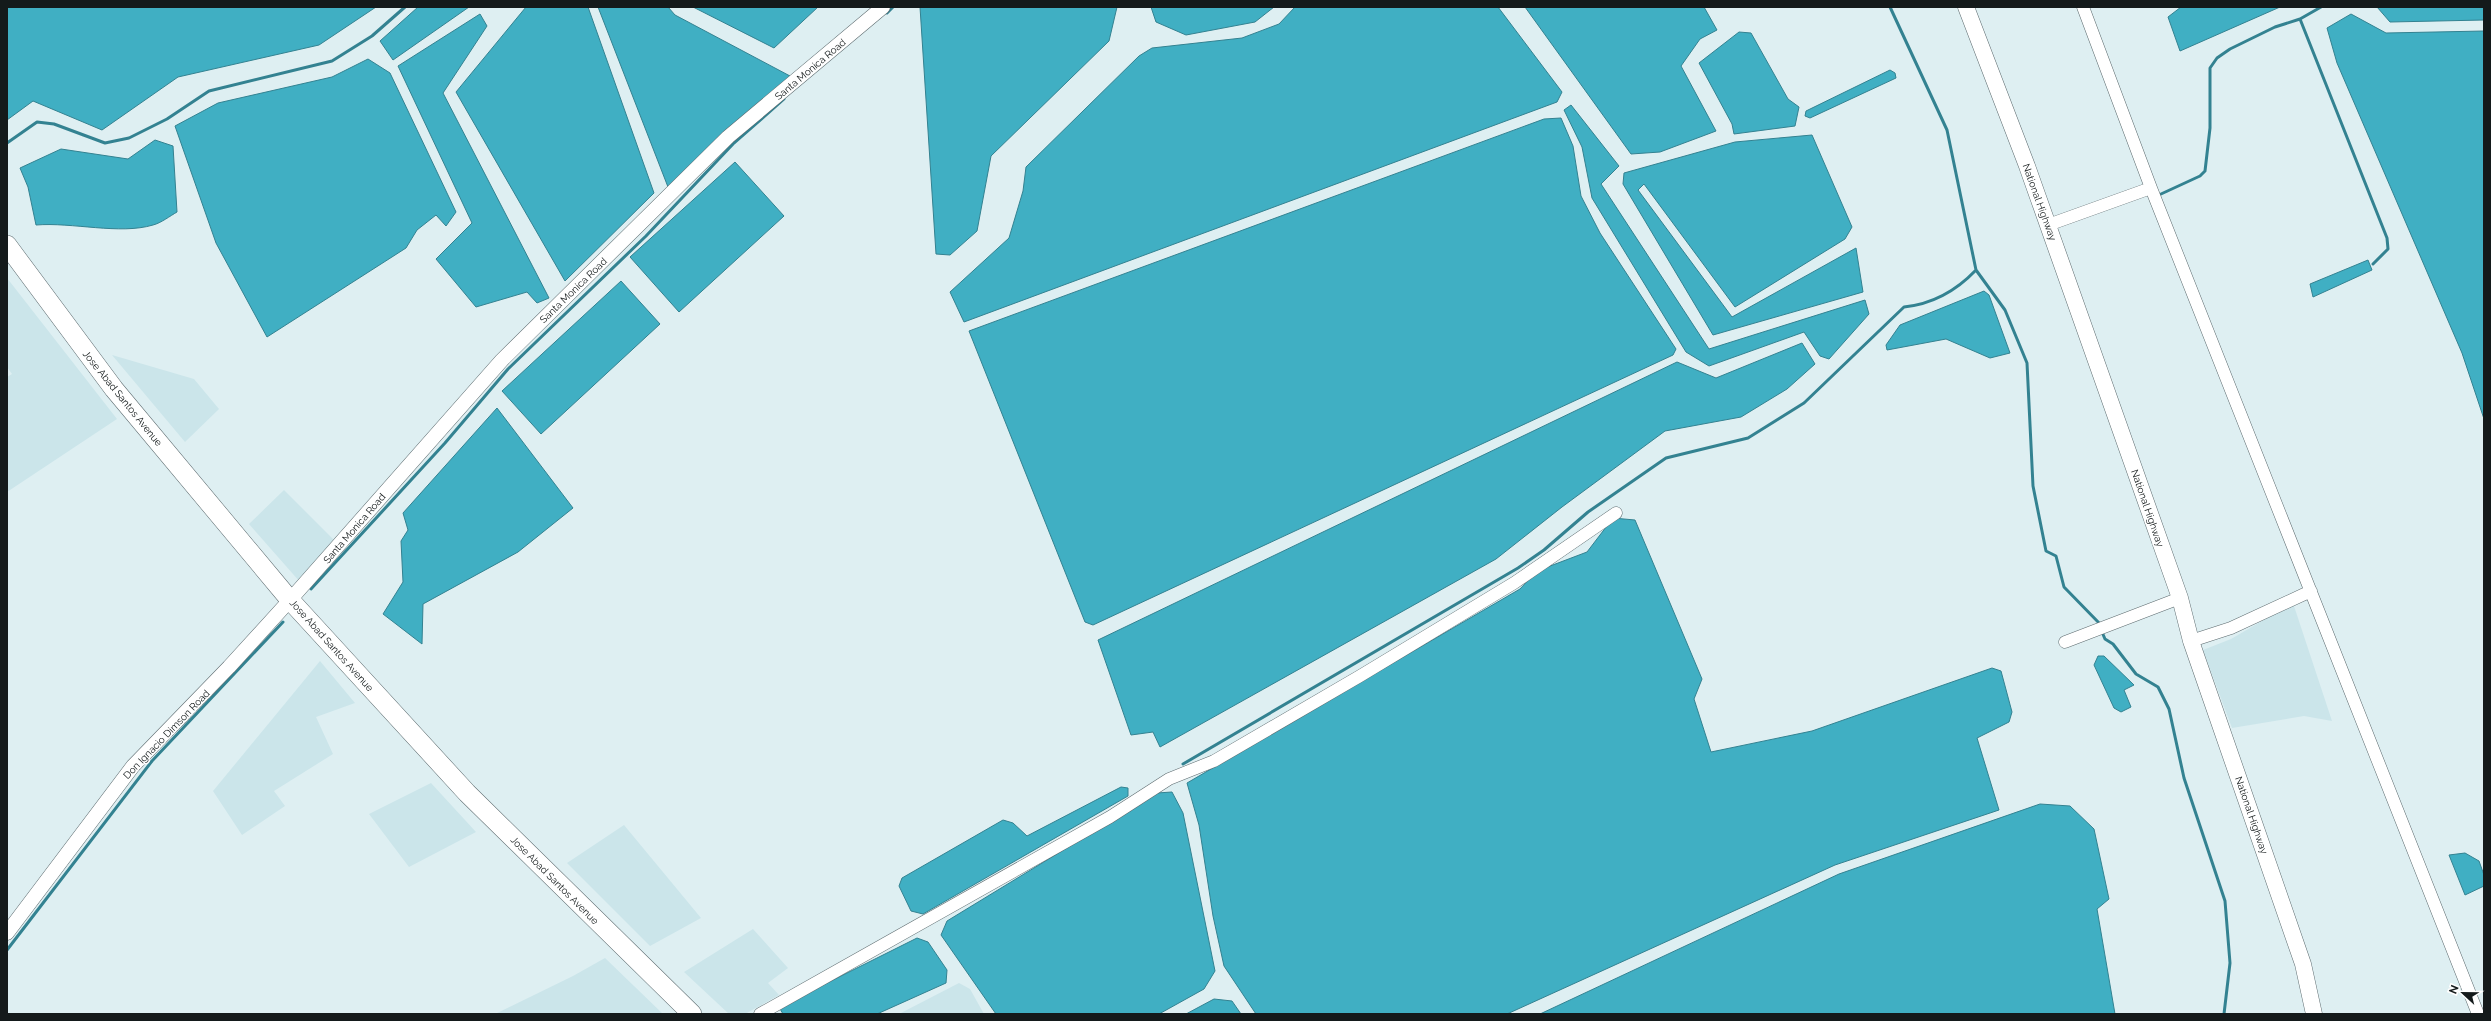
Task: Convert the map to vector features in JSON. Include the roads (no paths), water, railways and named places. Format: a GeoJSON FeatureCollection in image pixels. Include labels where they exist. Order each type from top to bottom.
{"type":"FeatureCollection","features":[{"type":"Feature","properties":{"kind":"highway","name":"Jose Abad Santos Avenue"},"geometry":{"type":"LineString","coordinates":[[7,245],[114,389],[290,600],[467,793],[692,1014]]}},
{"type":"Feature","properties":{"kind":"main road","name":"National Highway"},"geometry":{"type":"LineString","coordinates":[[1966,7],[2048,225],[2180,598],[2191,641],[2303,964],[2314,1014]]}},
{"type":"Feature","properties":{"kind":"street","name":"Santa Monica Road"},"geometry":{"type":"LineString","coordinates":[[290,600],[502,360],[559,302],[728,137],[883,7]]}},
{"type":"Feature","properties":{"kind":"street"},"geometry":{"type":"LineString","coordinates":[[2083,7],[2151,188],[2478,1014]]}},
{"type":"Feature","properties":{"kind":"street"},"geometry":{"type":"LineString","coordinates":[[2048,225],[2151,188]]}},
{"type":"Feature","properties":{"kind":"street"},"geometry":{"type":"LineString","coordinates":[[760,1014],[1110,817],[1169,779],[1214,761],[1514,583],[1616,513]]}},
{"type":"Feature","properties":{"kind":"street"},"geometry":{"type":"LineString","coordinates":[[2191,641],[2231,628],[2311,591]]}},
{"type":"Feature","properties":{"kind":"street"},"geometry":{"type":"LineString","coordinates":[[2065,642],[2180,598]]}},
{"type":"Feature","properties":{"kind":"street","name":"Don Ignacio Dimson Road"},"geometry":{"type":"LineString","coordinates":[[7,933],[132,766],[197,700],[290,600]]}},
{"type":"Feature","properties":{"kind":"water"},"geometry":{"type":"Polygon","coordinates":[[[7,7],[376,7],[319,45],[178,77],[102,130],[33,101],[7,120],[7,7]]]}},
{"type":"Feature","properties":{"kind":"water"},"geometry":{"type":"Polygon","coordinates":[[[418,7],[469,7],[393,60],[380,41],[418,7]]]}},
{"type":"Feature","properties":{"kind":"water"},"geometry":{"type":"Polygon","coordinates":[[[526,7],[588,7],[654,193],[565,281],[456,92],[526,7]]]}},
{"type":"Feature","properties":{"kind":"water"},"geometry":{"type":"Polygon","coordinates":[[[598,7],[668,7],[675,15],[790,76],[668,187],[598,7]]]}},
{"type":"Feature","properties":{"kind":"water"},"geometry":{"type":"Polygon","coordinates":[[[693,7],[818,7],[774,48],[693,7]]]}},
{"type":"Feature","properties":{"kind":"water"},"geometry":{"type":"Polygon","coordinates":[[[920,7],[1117,7],[1109,41],[991,156],[977,231],[950,255],[936,254],[920,7]]]}},
{"type":"Feature","properties":{"kind":"water"},"geometry":{"type":"Polygon","coordinates":[[[1151,7],[1274,7],[1255,22],[1186,35],[1156,22],[1151,7]]]}},
{"type":"Feature","properties":{"kind":"water"},"geometry":{"type":"Polygon","coordinates":[[[1295,7],[1498,7],[1562,92],[1557,102],[964,322],[950,292],[1009,238],[1023,191],[1026,167],[1139,56],[1152,48],[1242,38],[1279,24],[1295,7]]]}},
{"type":"Feature","properties":{"kind":"water"},"geometry":{"type":"Polygon","coordinates":[[[1525,7],[1704,7],[1717,30],[1700,39],[1681,66],[1716,131],[1660,152],[1631,154],[1525,7]]]}},
{"type":"Feature","properties":{"kind":"water"},"geometry":{"type":"Polygon","coordinates":[[[2181,7],[2280,7],[2180,51],[2168,17],[2181,7]]]}},
{"type":"Feature","properties":{"kind":"water"},"geometry":{"type":"Polygon","coordinates":[[[2377,7],[2484,7],[2484,20],[2390,22],[2377,7]]]}},
{"type":"Feature","properties":{"kind":"water"},"geometry":{"type":"Polygon","coordinates":[[[480,14],[487,26],[443,93],[549,298],[537,303],[527,292],[476,307],[436,259],[472,223],[398,66],[480,14]]]}},
{"type":"Feature","properties":{"kind":"water"},"geometry":{"type":"Polygon","coordinates":[[[2351,14],[2386,33],[2484,31],[2484,419],[2462,353],[2337,63],[2327,28],[2351,14]]]}},
{"type":"Feature","properties":{"kind":"water"},"geometry":{"type":"Polygon","coordinates":[[[1739,32],[1751,33],[1788,99],[1799,107],[1795,126],[1734,134],[1732,124],[1699,63],[1739,32]]]}},
{"type":"Feature","properties":{"kind":"water"},"geometry":{"type":"Polygon","coordinates":[[[368,59],[390,73],[456,212],[446,226],[436,215],[417,230],[406,248],[267,337],[216,243],[175,126],[218,103],[332,77],[368,59]]]}},
{"type":"Feature","properties":{"kind":"water"},"geometry":{"type":"Polygon","coordinates":[[[1890,70],[1895,73],[1896,78],[1810,118],[1805,116],[1806,111],[1890,70]]]}},
{"type":"Feature","properties":{"kind":"water"},"geometry":{"type":"Polygon","coordinates":[[[1571,105],[1619,166],[1601,184],[1709,349],[1865,300],[1869,314],[1829,359],[1820,356],[1804,332],[1709,366],[1686,352],[1592,198],[1582,147],[1564,110],[1571,105]]]}},
{"type":"Feature","properties":{"kind":"water"},"geometry":{"type":"Polygon","coordinates":[[[1561,118],[1573,146],[1581,196],[1600,233],[1676,349],[1673,355],[1093,625],[1085,622],[969,331],[1544,119],[1561,118]]]}},
{"type":"Feature","properties":{"kind":"water"},"geometry":{"type":"Polygon","coordinates":[[[1812,135],[1852,227],[1845,239],[1735,307],[1644,184],[1638,190],[1732,317],[1856,248],[1863,292],[1713,335],[1623,184],[1624,173],[1735,142],[1812,135]]]}},
{"type":"Feature","properties":{"kind":"water"},"geometry":{"type":"Polygon","coordinates":[[[155,140],[173,146],[177,212],[156,224],[140,228],[111,229],[65,225],[36,225],[28,187],[20,168],[61,149],[128,159],[155,140]]]}},
{"type":"Feature","properties":{"kind":"water"},"geometry":{"type":"Polygon","coordinates":[[[735,162],[784,216],[679,312],[630,257],[735,162]]]}},
{"type":"Feature","properties":{"kind":"water"},"geometry":{"type":"Polygon","coordinates":[[[2368,260],[2372,270],[2313,297],[2310,284],[2368,260]]]}},
{"type":"Feature","properties":{"kind":"water"},"geometry":{"type":"Polygon","coordinates":[[[621,281],[660,324],[541,434],[502,391],[621,281]]]}},
{"type":"Feature","properties":{"kind":"water"},"geometry":{"type":"Polygon","coordinates":[[[1984,291],[1989,295],[2010,353],[1990,358],[1946,339],[1887,350],[1886,345],[1900,325],[1984,291]]]}},
{"type":"Feature","properties":{"kind":"water"},"geometry":{"type":"Polygon","coordinates":[[[1802,343],[1815,364],[1787,389],[1741,417],[1665,431],[1562,507],[1496,559],[1160,747],[1153,732],[1131,735],[1098,640],[1677,362],[1716,378],[1802,343]]]}},
{"type":"Feature","properties":{"kind":"water"},"geometry":{"type":"Polygon","coordinates":[[[497,408],[573,508],[518,552],[423,604],[422,644],[383,614],[403,582],[401,541],[408,530],[403,513],[497,408]]]}},
{"type":"Feature","properties":{"kind":"water"},"geometry":{"type":"Polygon","coordinates":[[[1613,518],[1635,520],[1702,679],[1694,699],[1711,752],[1812,731],[1992,668],[2001,671],[2012,712],[2009,722],[1977,738],[1999,810],[1835,865],[1507,1014],[1256,1014],[1224,966],[1213,916],[1199,825],[1187,783],[1520,589],[1537,571],[1587,552],[1613,518]]]}},
{"type":"Feature","properties":{"kind":"water"},"geometry":{"type":"Polygon","coordinates":[[[2098,656],[2104,656],[2134,685],[2124,690],[2131,707],[2121,712],[2114,708],[2094,665],[2098,656]]]}},
{"type":"Feature","properties":{"kind":"water"},"geometry":{"type":"Polygon","coordinates":[[[1121,787],[1128,788],[1128,796],[923,914],[911,911],[899,886],[902,878],[1003,820],[1013,823],[1027,836],[1121,787]]]}},
{"type":"Feature","properties":{"kind":"water"},"geometry":{"type":"Polygon","coordinates":[[[1172,792],[1183,813],[1215,971],[1204,989],[1159,1014],[996,1014],[941,935],[947,921],[1157,793],[1172,792]]]}},
{"type":"Feature","properties":{"kind":"water"},"geometry":{"type":"Polygon","coordinates":[[[2040,804],[2070,806],[2094,829],[2109,899],[2097,909],[2115,1014],[1540,1014],[1839,874],[2040,804]]]}},
{"type":"Feature","properties":{"kind":"water"},"geometry":{"type":"Polygon","coordinates":[[[2465,853],[2479,861],[2484,875],[2484,886],[2465,895],[2449,855],[2465,853]]]}},
{"type":"Feature","properties":{"kind":"water"},"geometry":{"type":"Polygon","coordinates":[[[917,938],[928,942],[947,970],[946,983],[877,1014],[783,1014],[779,1007],[917,938]]]}},
{"type":"Feature","properties":{"kind":"water"},"geometry":{"type":"Polygon","coordinates":[[[1214,999],[1232,1001],[1241,1014],[1186,1014],[1214,999]]]}},
{"type":"Feature","properties":{"kind":"waterway"},"geometry":{"type":"LineString","coordinates":[[7,143],[37,122],[54,124],[105,143],[129,138],[167,119],[209,91],[332,61],[372,36],[405,7]]}},
{"type":"Feature","properties":{"kind":"waterway"},"geometry":{"type":"LineString","coordinates":[[887,13],[893,7]]}},
{"type":"Feature","properties":{"kind":"waterway"},"geometry":{"type":"LineString","coordinates":[[1890,7],[1947,130],[1976,270],[2005,310],[2027,363],[2033,486],[2046,551],[2056,556],[2064,587],[2101,625]]}},
{"type":"Feature","properties":{"kind":"waterway"},"geometry":{"type":"LineString","coordinates":[[2161,194],[2200,176],[2205,171],[2210,128],[2210,68],[2217,58],[2230,49],[2275,27],[2300,19],[2321,7]]}},
{"type":"Feature","properties":{"kind":"waterway"},"geometry":{"type":"LineString","coordinates":[[2300,19],[2387,238],[2388,249],[2373,264]]}},
{"type":"Feature","properties":{"kind":"waterway"},"geometry":{"type":"LineString","coordinates":[[311,589],[445,443],[508,369],[646,236],[733,144],[784,99]]}},
{"type":"Feature","properties":{"kind":"waterway"},"geometry":{"type":"LineString","coordinates":[[1183,764],[1518,568],[1544,550],[1588,512],[1666,458],[1748,438],[1804,403],[1904,307],[1934,300],[1952,290],[1976,270]]}},
{"type":"Feature","properties":{"kind":"waterway"},"geometry":{"type":"LineString","coordinates":[[7,950],[152,761],[283,622]]}},
{"type":"Feature","properties":{"kind":"waterway"},"geometry":{"type":"LineString","coordinates":[[2102,632],[2105,639],[2113,644],[2136,674],[2158,687],[2169,709],[2184,778],[2225,901],[2230,963],[2224,1014]]}}]}
